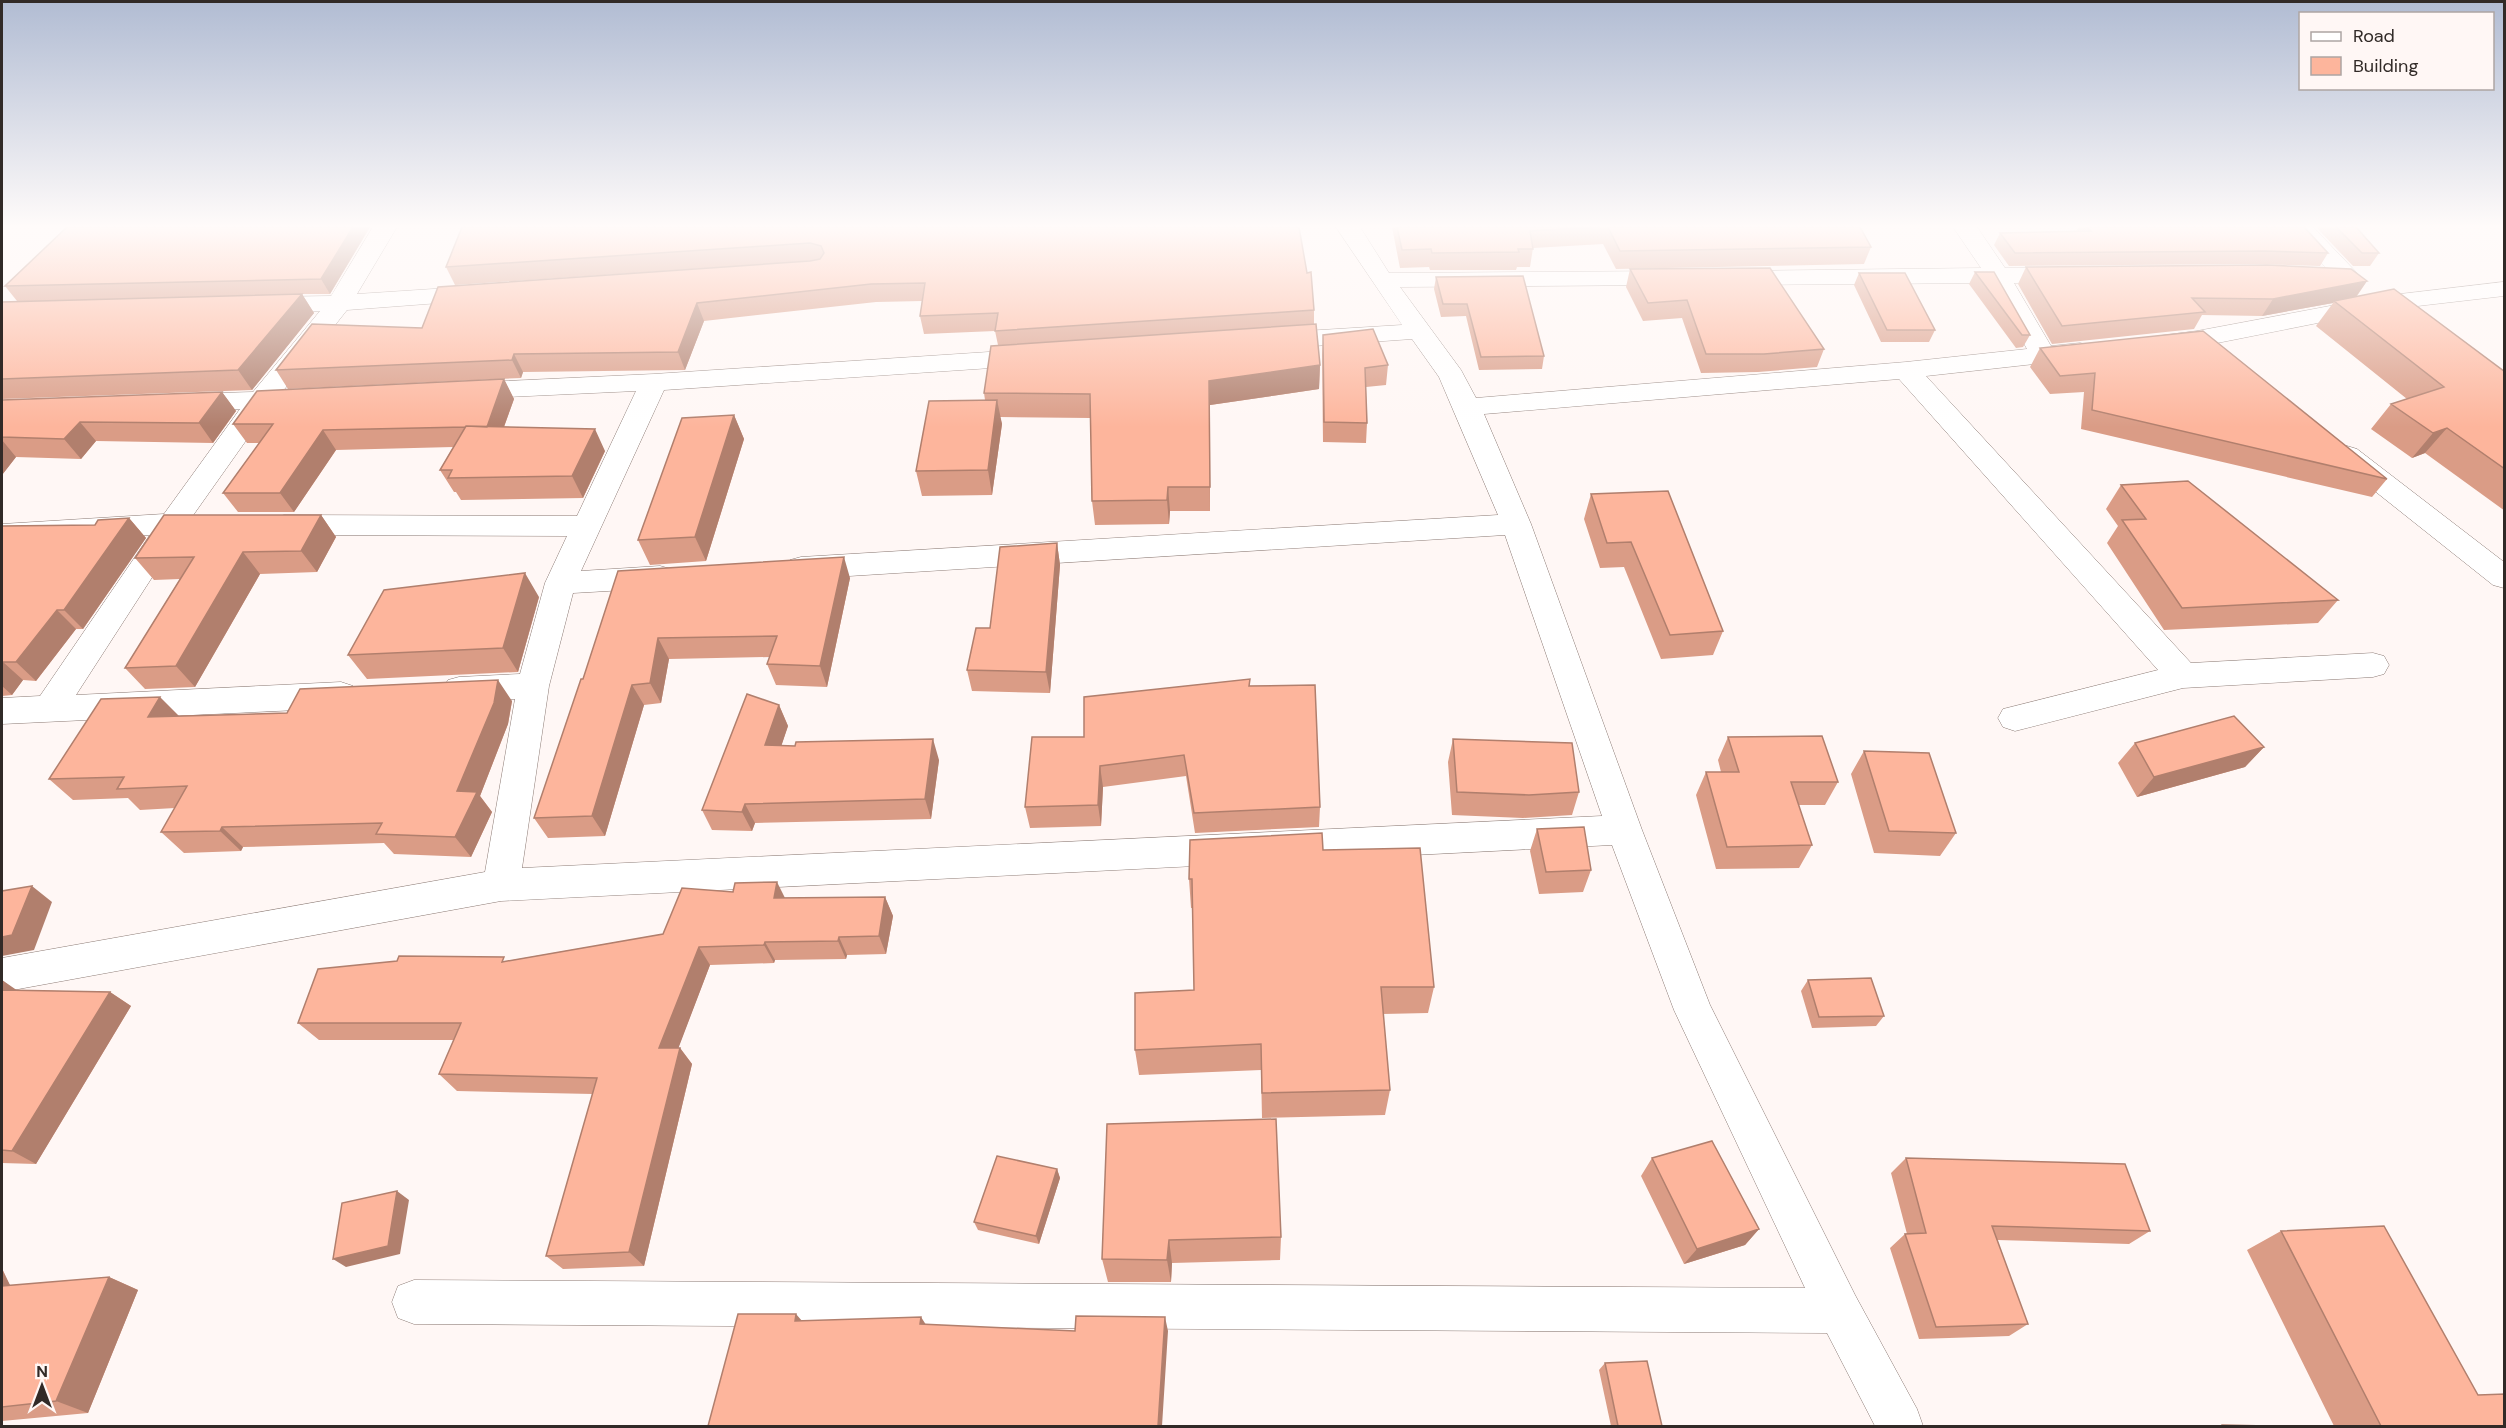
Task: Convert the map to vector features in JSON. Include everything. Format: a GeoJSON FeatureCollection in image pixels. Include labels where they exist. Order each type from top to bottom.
{"type":"FeatureCollection","features":[{"type":"Feature","properties":{"kind":"street"},"geometry":{"type":"LineString","coordinates":[[49,709],[173,524],[261,400],[345,294]]}},
{"type":"Feature","properties":{"kind":"street"},"geometry":{"type":"LineString","coordinates":[[246,305],[339,303],[468,294]]}},
{"type":"Feature","properties":{"kind":"street"},"geometry":{"type":"LineString","coordinates":[[1392,294],[1452,376],[1467,407],[1516,524],[1624,830],[1693,1010],[1839,1311],[1900,1426]]}},
{"type":"Feature","properties":{"kind":"street"},"geometry":{"type":"LineString","coordinates":[[2008,294],[2043,355]]}},
{"type":"Feature","properties":{"kind":"street"},"geometry":{"type":"LineString","coordinates":[[2370,294],[2411,325]]}},
{"type":"Feature","properties":{"kind":"street"},"geometry":{"type":"LineString","coordinates":[[2138,345],[2197,339],[2383,303],[2465,294]]}},
{"type":"Feature","properties":{"kind":"street"},"geometry":{"type":"LineString","coordinates":[[1252,342],[1420,331]]}},
{"type":"Feature","properties":{"kind":"street"},"geometry":{"type":"LineString","coordinates":[[2197,339],[2225,361]]}},
{"type":"Feature","properties":{"kind":"street"},"geometry":{"type":"LineString","coordinates":[[1467,407],[1905,370],[2102,349]]}},
{"type":"Feature","properties":{"kind":"street"},"geometry":{"type":"LineString","coordinates":[[440,392],[654,382],[1061,355]]}},
{"type":"Feature","properties":{"kind":"street"},"geometry":{"type":"LineString","coordinates":[[1905,370],[2183,676]]}},
{"type":"Feature","properties":{"kind":"street"},"geometry":{"type":"LineString","coordinates":[[501,885],[533,686],[560,583],[654,382]]}},
{"type":"Feature","properties":{"kind":"street"},"geometry":{"type":"LineString","coordinates":[[155,404],[297,399]]}},
{"type":"Feature","properties":{"kind":"street"},"geometry":{"type":"LineString","coordinates":[[2328,440],[2505,577]]}},
{"type":"Feature","properties":{"kind":"street"},"geometry":{"type":"LineString","coordinates":[[2,534],[209,524]]}},
{"type":"Feature","properties":{"kind":"street"},"geometry":{"type":"LineString","coordinates":[[256,524],[588,526]]}},
{"type":"Feature","properties":{"kind":"street"},"geometry":{"type":"LineString","coordinates":[[775,570],[1516,524]]}},
{"type":"Feature","properties":{"kind":"street"},"geometry":{"type":"LineString","coordinates":[[560,583],[692,575]]}},
{"type":"Feature","properties":{"kind":"street"},"geometry":{"type":"LineString","coordinates":[[2015,718],[2183,676],[2373,665]]}},
{"type":"Feature","properties":{"kind":"street"},"geometry":{"type":"LineString","coordinates":[[426,691],[533,686]]}},
{"type":"Feature","properties":{"kind":"street"},"geometry":{"type":"LineString","coordinates":[[2,711],[368,694]]}},
{"type":"Feature","properties":{"kind":"street"},"geometry":{"type":"LineString","coordinates":[[2,975],[501,885],[1624,830]]}},
{"type":"Feature","properties":{"kind":"street"},"geometry":{"type":"LineString","coordinates":[[414,1302],[1839,1311]]}},
{"type":"Feature","properties":{"kind":"building"},"geometry":{"type":"Polygon","coordinates":[[[302,294],[238,370],[2,379],[2,302],[302,294]]]}},
{"type":"Feature","properties":{"kind":"building"},"geometry":{"type":"Polygon","coordinates":[[[435,294],[783,294],[697,303],[678,352],[514,354],[512,360],[276,370],[312,324],[422,328],[435,294]]]}},
{"type":"Feature","properties":{"kind":"building"},"geometry":{"type":"Polygon","coordinates":[[[923,294],[1313,294],[1314,310],[995,331],[998,313],[920,316],[923,294]]]}},
{"type":"Feature","properties":{"kind":"building"},"geometry":{"type":"Polygon","coordinates":[[[1440,294],[1528,294],[1544,356],[1481,357],[1467,304],[1443,304],[1440,294]]]}},
{"type":"Feature","properties":{"kind":"building"},"geometry":{"type":"Polygon","coordinates":[[[1643,294],[1787,294],[1824,349],[1764,354],[1706,354],[1687,300],[1648,303],[1643,294]]]}},
{"type":"Feature","properties":{"kind":"building"},"geometry":{"type":"Polygon","coordinates":[[[1869,294],[1916,294],[1935,330],[1887,330],[1869,294]]]}},
{"type":"Feature","properties":{"kind":"building"},"geometry":{"type":"Polygon","coordinates":[[[1991,294],[2006,294],[2030,335],[2022,335],[1991,294]]]}},
{"type":"Feature","properties":{"kind":"building"},"geometry":{"type":"Polygon","coordinates":[[[2042,294],[2301,294],[2273,299],[2192,298],[2205,312],[2062,326],[2042,294]]]}},
{"type":"Feature","properties":{"kind":"building"},"geometry":{"type":"Polygon","coordinates":[[[2371,294],[2400,294],[2505,372],[2505,469],[2447,428],[2433,433],[2391,404],[2444,387],[2334,301],[2371,294]]]}},
{"type":"Feature","properties":{"kind":"building"},"geometry":{"type":"Polygon","coordinates":[[[1316,324],[1320,365],[1209,381],[1210,487],[1168,487],[1167,500],[1092,501],[1090,394],[984,393],[991,346],[1316,324]]]}},
{"type":"Feature","properties":{"kind":"building"},"geometry":{"type":"Polygon","coordinates":[[[1373,329],[1388,365],[1365,368],[1367,423],[1324,422],[1323,335],[1373,329]]]}},
{"type":"Feature","properties":{"kind":"building"},"geometry":{"type":"Polygon","coordinates":[[[2203,331],[2387,479],[2092,410],[2095,373],[2060,376],[2040,348],[2203,331]]]}},
{"type":"Feature","properties":{"kind":"building"},"geometry":{"type":"Polygon","coordinates":[[[504,379],[487,427],[323,430],[280,493],[223,493],[273,424],[233,424],[257,391],[504,379]]]}},
{"type":"Feature","properties":{"kind":"building"},"geometry":{"type":"Polygon","coordinates":[[[222,392],[199,423],[80,422],[64,439],[2,437],[2,400],[222,392]]]}},
{"type":"Feature","properties":{"kind":"building"},"geometry":{"type":"Polygon","coordinates":[[[997,400],[988,470],[916,471],[929,401],[997,400]]]}},
{"type":"Feature","properties":{"kind":"building"},"geometry":{"type":"Polygon","coordinates":[[[734,415],[695,537],[638,540],[682,418],[734,415]]]}},
{"type":"Feature","properties":{"kind":"building"},"geometry":{"type":"Polygon","coordinates":[[[466,426],[595,429],[572,476],[448,478],[452,470],[440,470],[466,426]]]}},
{"type":"Feature","properties":{"kind":"building"},"geometry":{"type":"Polygon","coordinates":[[[2188,481],[2338,600],[2182,608],[2122,520],[2146,519],[2121,485],[2188,481]]]}},
{"type":"Feature","properties":{"kind":"building"},"geometry":{"type":"Polygon","coordinates":[[[1668,491],[1723,631],[1670,635],[1631,542],[1607,543],[1591,494],[1668,491]]]}},
{"type":"Feature","properties":{"kind":"building"},"geometry":{"type":"Polygon","coordinates":[[[164,515],[321,515],[301,551],[243,552],[176,666],[125,668],[194,557],[135,558],[164,515]]]}},
{"type":"Feature","properties":{"kind":"building"},"geometry":{"type":"Polygon","coordinates":[[[129,518],[64,610],[57,610],[16,662],[3,662],[2,664],[2,526],[95,525],[98,520],[129,518]]]}},
{"type":"Feature","properties":{"kind":"building"},"geometry":{"type":"Polygon","coordinates":[[[1057,543],[1046,672],[967,670],[976,628],[990,628],[1000,547],[1057,543]]]}},
{"type":"Feature","properties":{"kind":"building"},"geometry":{"type":"Polygon","coordinates":[[[844,557],[820,666],[767,664],[777,636],[658,638],[650,683],[632,685],[592,816],[534,818],[618,571],[844,557]]]}},
{"type":"Feature","properties":{"kind":"building"},"geometry":{"type":"Polygon","coordinates":[[[525,573],[503,648],[348,655],[384,590],[525,573]]]}},
{"type":"Feature","properties":{"kind":"building"},"geometry":{"type":"Polygon","coordinates":[[[1250,679],[1249,686],[1315,685],[1320,807],[1194,813],[1184,755],[1100,766],[1098,805],[1025,807],[1032,737],[1084,737],[1084,697],[1250,679]]]}},
{"type":"Feature","properties":{"kind":"building"},"geometry":{"type":"Polygon","coordinates":[[[498,680],[494,703],[457,791],[477,792],[455,837],[376,834],[382,823],[222,827],[220,831],[161,832],[187,786],[117,789],[124,777],[49,779],[101,699],[160,697],[148,717],[287,713],[300,689],[498,680]]]}},
{"type":"Feature","properties":{"kind":"building"},"geometry":{"type":"Polygon","coordinates":[[[747,694],[779,705],[765,745],[795,746],[796,742],[933,739],[925,799],[745,804],[742,812],[702,810],[747,694]]]}},
{"type":"Feature","properties":{"kind":"building"},"geometry":{"type":"Polygon","coordinates":[[[2234,716],[2264,747],[2154,777],[2135,743],[2234,716]]]}},
{"type":"Feature","properties":{"kind":"building"},"geometry":{"type":"Polygon","coordinates":[[[1822,736],[1838,782],[1791,782],[1812,845],[1727,847],[1706,772],[1739,772],[1728,737],[1822,736]]]}},
{"type":"Feature","properties":{"kind":"building"},"geometry":{"type":"Polygon","coordinates":[[[1453,739],[1572,743],[1579,792],[1529,795],[1457,792],[1453,739]]]}},
{"type":"Feature","properties":{"kind":"building"},"geometry":{"type":"Polygon","coordinates":[[[1864,751],[1929,753],[1956,833],[1889,831],[1864,751]]]}},
{"type":"Feature","properties":{"kind":"building"},"geometry":{"type":"Polygon","coordinates":[[[1584,827],[1591,870],[1546,872],[1537,829],[1584,827]]]}},
{"type":"Feature","properties":{"kind":"building"},"geometry":{"type":"Polygon","coordinates":[[[1322,833],[1323,850],[1420,848],[1434,987],[1381,987],[1390,1090],[1262,1093],[1261,1044],[1135,1050],[1135,993],[1194,990],[1192,879],[1189,879],[1190,840],[1322,833]]]}},
{"type":"Feature","properties":{"kind":"building"},"geometry":{"type":"Polygon","coordinates":[[[777,882],[774,898],[885,897],[879,936],[839,937],[838,941],[765,942],[764,945],[699,947],[659,1048],[680,1048],[629,1252],[546,1256],[597,1078],[439,1074],[461,1023],[298,1023],[318,969],[397,961],[399,956],[504,957],[502,962],[663,934],[682,888],[733,892],[735,883],[777,882]]]}},
{"type":"Feature","properties":{"kind":"building"},"geometry":{"type":"Polygon","coordinates":[[[32,886],[12,935],[2,937],[2,891],[32,886]]]}},
{"type":"Feature","properties":{"kind":"building"},"geometry":{"type":"Polygon","coordinates":[[[1871,978],[1884,1016],[1819,1017],[1808,980],[1871,978]]]}},
{"type":"Feature","properties":{"kind":"building"},"geometry":{"type":"Polygon","coordinates":[[[2,990],[110,992],[12,1151],[2,1150],[2,990]]]}},
{"type":"Feature","properties":{"kind":"building"},"geometry":{"type":"Polygon","coordinates":[[[1276,1119],[1281,1237],[1169,1240],[1167,1260],[1102,1259],[1107,1124],[1276,1119]]]}},
{"type":"Feature","properties":{"kind":"building"},"geometry":{"type":"Polygon","coordinates":[[[1712,1141],[1759,1229],[1697,1249],[1652,1158],[1712,1141]]]}},
{"type":"Feature","properties":{"kind":"building"},"geometry":{"type":"Polygon","coordinates":[[[997,1156],[1057,1169],[1036,1236],[974,1222],[997,1156]]]}},
{"type":"Feature","properties":{"kind":"building"},"geometry":{"type":"Polygon","coordinates":[[[1906,1158],[2125,1164],[2150,1231],[1992,1226],[2028,1324],[1936,1327],[1905,1234],[1926,1233],[1906,1158]]]}},
{"type":"Feature","properties":{"kind":"building"},"geometry":{"type":"Polygon","coordinates":[[[397,1191],[388,1246],[333,1259],[342,1203],[397,1191]]]}},
{"type":"Feature","properties":{"kind":"building"},"geometry":{"type":"Polygon","coordinates":[[[2384,1226],[2478,1395],[2505,1394],[2505,1426],[2381,1426],[2281,1231],[2384,1226]]]}},
{"type":"Feature","properties":{"kind":"building"},"geometry":{"type":"Polygon","coordinates":[[[109,1277],[56,1401],[2,1407],[2,1286],[109,1277]]]}},
{"type":"Feature","properties":{"kind":"building"},"geometry":{"type":"Polygon","coordinates":[[[738,1314],[796,1314],[795,1321],[921,1317],[920,1324],[1075,1331],[1076,1316],[1165,1317],[1158,1426],[708,1426],[738,1314]]]}},
{"type":"Feature","properties":{"kind":"building"},"geometry":{"type":"Polygon","coordinates":[[[1647,1361],[1662,1426],[1618,1426],[1605,1363],[1647,1361]]]}},
{"type":"Feature","properties":{"kind":"building"},"geometry":{"type":"Polygon","coordinates":[[[2222,1425],[2268,1426],[2222,1426],[2222,1425]]]}}]}
